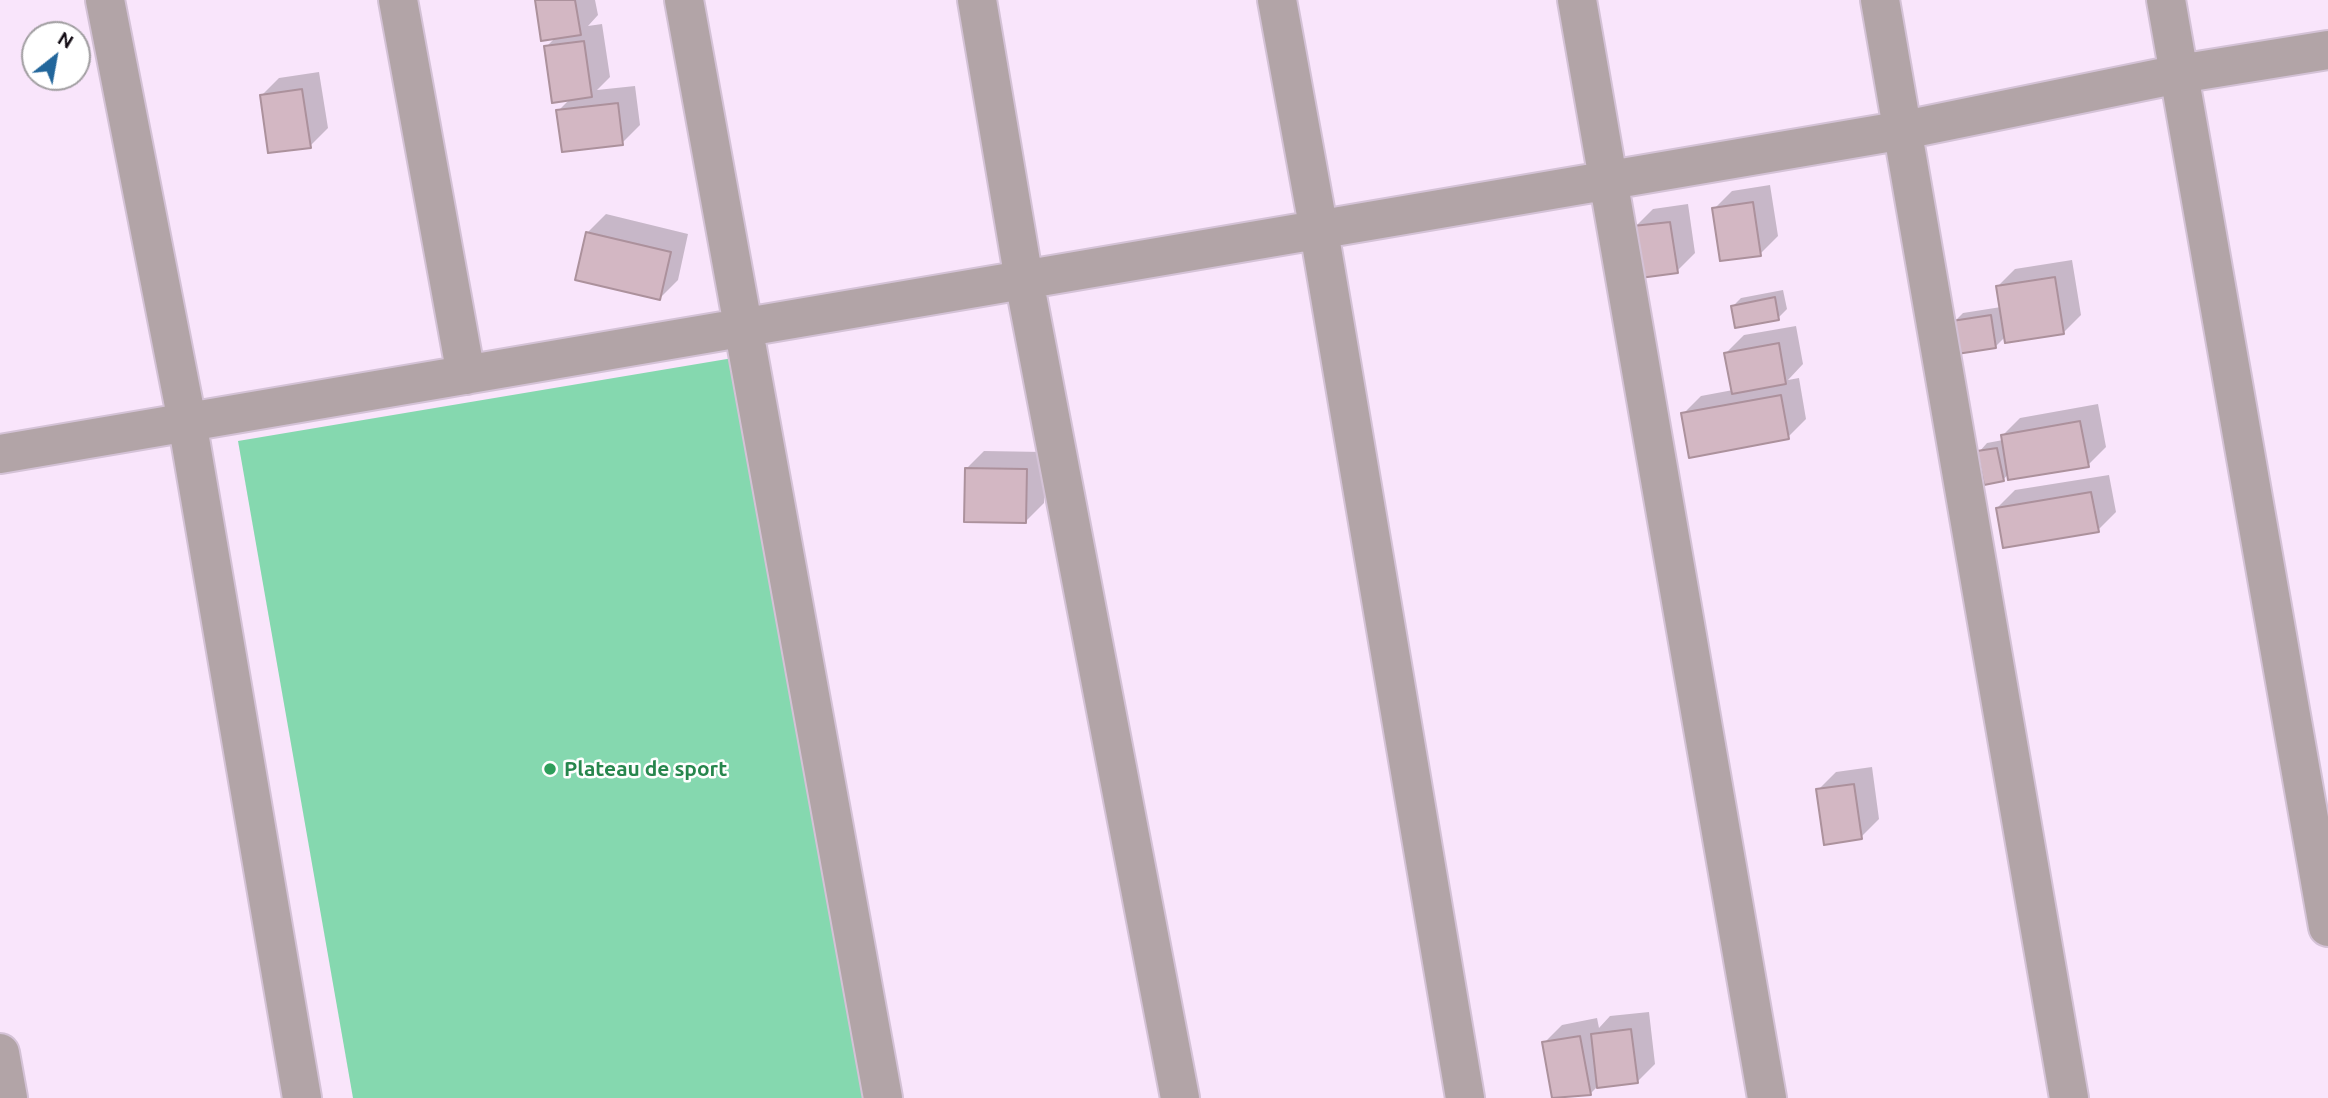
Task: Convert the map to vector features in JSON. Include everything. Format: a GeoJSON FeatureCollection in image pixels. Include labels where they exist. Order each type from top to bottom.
{"type":"FeatureCollection","features":[{"type":"Feature","properties":{"kind":"street"},"geometry":{"type":"LineString","coordinates":[[105,0],[187,421],[302,1098]]}},
{"type":"Feature","properties":{"kind":"street"},"geometry":{"type":"LineString","coordinates":[[398,0],[466,375]]}},
{"type":"Feature","properties":{"kind":"street"},"geometry":{"type":"LineString","coordinates":[[684,0],[883,1098]]}},
{"type":"Feature","properties":{"kind":"street"},"geometry":{"type":"LineString","coordinates":[[977,0],[1024,280],[1180,1098]]}},
{"type":"Feature","properties":{"kind":"street"},"geometry":{"type":"LineString","coordinates":[[1277,0],[1319,231],[1465,1098]]}},
{"type":"Feature","properties":{"kind":"street"},"geometry":{"type":"LineString","coordinates":[[1577,0],[1767,1098]]}},
{"type":"Feature","properties":{"kind":"street"},"geometry":{"type":"LineString","coordinates":[[1880,0],[2068,1098]]}},
{"type":"Feature","properties":{"kind":"street"},"geometry":{"type":"LineString","coordinates":[[2166,0],[2328,927]]}},
{"type":"Feature","properties":{"kind":"street"},"geometry":{"type":"LineString","coordinates":[[0,454],[1904,130],[2179,75],[2328,50]]}},
{"type":"Feature","properties":{"kind":"street"},"geometry":{"type":"LineString","coordinates":[[0,1053],[8,1098]]}},
{"type":"Feature","properties":{"kind":"green space","name":"Plateau de sport"},"geometry":{"type":"Polygon","coordinates":[[[733,358],[863,1098],[353,1098],[238,441],[733,358]]]}},
{"type":"Feature","properties":{"kind":"building"},"geometry":{"type":"Polygon","coordinates":[[[535,0],[575,0],[581,35],[541,41],[535,0]]]}},
{"type":"Feature","properties":{"kind":"building"},"geometry":{"type":"Polygon","coordinates":[[[584,41],[592,97],[552,103],[544,46],[584,41]]]}},
{"type":"Feature","properties":{"kind":"building"},"geometry":{"type":"Polygon","coordinates":[[[302,89],[311,148],[268,153],[260,95],[302,89]]]}},
{"type":"Feature","properties":{"kind":"building"},"geometry":{"type":"Polygon","coordinates":[[[618,103],[623,145],[562,152],[556,110],[618,103]]]}},
{"type":"Feature","properties":{"kind":"building"},"geometry":{"type":"Polygon","coordinates":[[[1753,202],[1761,256],[1720,261],[1712,208],[1753,202]]]}},
{"type":"Feature","properties":{"kind":"building"},"geometry":{"type":"Polygon","coordinates":[[[1670,222],[1678,273],[1640,278],[1633,226],[1670,222]]]}},
{"type":"Feature","properties":{"kind":"building"},"geometry":{"type":"Polygon","coordinates":[[[586,232],[671,252],[660,300],[575,280],[586,232]]]}},
{"type":"Feature","properties":{"kind":"building"},"geometry":{"type":"Polygon","coordinates":[[[2055,277],[2064,334],[2005,343],[1996,286],[2055,277]]]}},
{"type":"Feature","properties":{"kind":"building"},"geometry":{"type":"Polygon","coordinates":[[[1775,297],[1779,320],[1735,328],[1731,306],[1775,297]]]}},
{"type":"Feature","properties":{"kind":"building"},"geometry":{"type":"Polygon","coordinates":[[[1991,315],[1996,348],[1957,354],[1952,321],[1991,315]]]}},
{"type":"Feature","properties":{"kind":"building"},"geometry":{"type":"Polygon","coordinates":[[[1779,343],[1786,384],[1732,394],[1724,353],[1779,343]]]}},
{"type":"Feature","properties":{"kind":"building"},"geometry":{"type":"Polygon","coordinates":[[[1781,395],[1789,439],[1689,458],[1681,413],[1781,395]]]}},
{"type":"Feature","properties":{"kind":"building"},"geometry":{"type":"Polygon","coordinates":[[[2080,421],[2089,467],[2008,480],[2001,435],[2080,421]]]}},
{"type":"Feature","properties":{"kind":"building"},"geometry":{"type":"Polygon","coordinates":[[[1997,448],[2004,481],[1984,485],[1977,451],[1997,448]]]}},
{"type":"Feature","properties":{"kind":"building"},"geometry":{"type":"Polygon","coordinates":[[[965,468],[1027,469],[1026,523],[964,522],[965,468]]]}},
{"type":"Feature","properties":{"kind":"building"},"geometry":{"type":"Polygon","coordinates":[[[2091,492],[2099,532],[2003,548],[1996,508],[2091,492]]]}},
{"type":"Feature","properties":{"kind":"building"},"geometry":{"type":"Polygon","coordinates":[[[1854,784],[1862,839],[1824,845],[1816,789],[1854,784]]]}},
{"type":"Feature","properties":{"kind":"building"},"geometry":{"type":"Polygon","coordinates":[[[1631,1029],[1638,1083],[1597,1088],[1591,1034],[1631,1029]]]}},
{"type":"Feature","properties":{"kind":"building"},"geometry":{"type":"Polygon","coordinates":[[[1580,1036],[1591,1095],[1552,1098],[1542,1042],[1580,1036]]]}},
{"type":"Feature","properties":{"kind":"place","name":"Plateau de sport"},"geometry":{"type":"Point","coordinates":[550,769]}}]}
